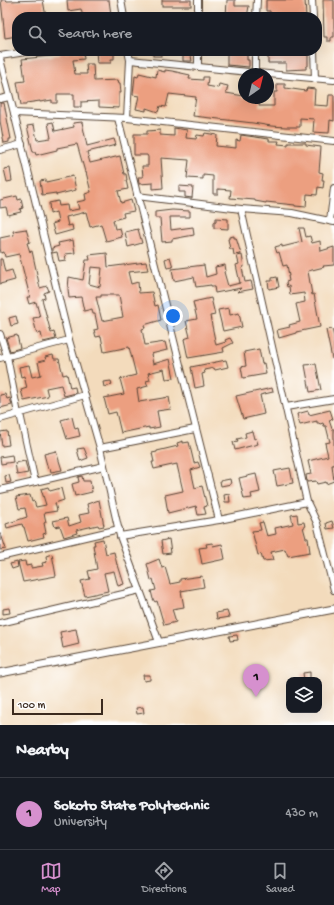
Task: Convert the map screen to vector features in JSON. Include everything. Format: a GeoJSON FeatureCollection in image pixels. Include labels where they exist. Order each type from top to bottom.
{"type":"FeatureCollection","features":[{"type":"Feature","properties":{"kind":"street"},"geometry":{"type":"LineString","coordinates":[[122,0],[123,12]]}},
{"type":"Feature","properties":{"kind":"street"},"geometry":{"type":"LineString","coordinates":[[198,0],[198,12]]}},
{"type":"Feature","properties":{"kind":"street"},"geometry":{"type":"LineString","coordinates":[[256,0],[256,12]]}},
{"type":"Feature","properties":{"kind":"street"},"geometry":{"type":"LineString","coordinates":[[312,0],[313,12]]}},
{"type":"Feature","properties":{"kind":"street"},"geometry":{"type":"LineString","coordinates":[[12,55],[0,57],[69,340],[100,448],[120,536],[159,642]]}},
{"type":"Feature","properties":{"kind":"street"},"geometry":{"type":"LineString","coordinates":[[127,118],[129,56]]}},
{"type":"Feature","properties":{"kind":"street"},"geometry":{"type":"LineString","coordinates":[[198,56],[198,67]]}},
{"type":"Feature","properties":{"kind":"street"},"geometry":{"type":"LineString","coordinates":[[255,56],[255,68]]}},
{"type":"Feature","properties":{"kind":"street"},"geometry":{"type":"LineString","coordinates":[[314,56],[315,79]]}},
{"type":"Feature","properties":{"kind":"street"},"geometry":{"type":"LineString","coordinates":[[130,60],[238,71]]}},
{"type":"Feature","properties":{"kind":"street"},"geometry":{"type":"LineString","coordinates":[[274,75],[334,80]]}},
{"type":"Feature","properties":{"kind":"street"},"geometry":{"type":"LineString","coordinates":[[0,99],[9,97]]}},
{"type":"Feature","properties":{"kind":"street"},"geometry":{"type":"LineString","coordinates":[[14,113],[127,118],[334,141]]}},
{"type":"Feature","properties":{"kind":"street"},"geometry":{"type":"LineString","coordinates":[[118,118],[219,520]]}},
{"type":"Feature","properties":{"kind":"street"},"geometry":{"type":"LineString","coordinates":[[0,150],[22,144]]}},
{"type":"Feature","properties":{"kind":"street"},"geometry":{"type":"LineString","coordinates":[[137,196],[241,209],[292,213],[332,222],[334,188]]}},
{"type":"Feature","properties":{"kind":"street"},"geometry":{"type":"LineString","coordinates":[[241,209],[307,502],[317,523],[334,590]]}},
{"type":"Feature","properties":{"kind":"street"},"geometry":{"type":"LineString","coordinates":[[0,334],[7,356],[35,482]]}},
{"type":"Feature","properties":{"kind":"street"},"geometry":{"type":"LineString","coordinates":[[0,358],[69,340]]}},
{"type":"Feature","properties":{"kind":"street"},"geometry":{"type":"LineString","coordinates":[[0,419],[85,396]]}},
{"type":"Feature","properties":{"kind":"street"},"geometry":{"type":"LineString","coordinates":[[286,407],[334,399]]}},
{"type":"Feature","properties":{"kind":"street"},"geometry":{"type":"LineString","coordinates":[[100,448],[195,429]]}},
{"type":"Feature","properties":{"kind":"street"},"geometry":{"type":"LineString","coordinates":[[0,490],[104,466]]}},
{"type":"Feature","properties":{"kind":"street"},"geometry":{"type":"LineString","coordinates":[[120,536],[219,520],[307,502]]}},
{"type":"Feature","properties":{"kind":"street"},"geometry":{"type":"LineString","coordinates":[[0,557],[119,529]]}},
{"type":"Feature","properties":{"kind":"street"},"geometry":{"type":"LineString","coordinates":[[0,623],[140,590]]}},
{"type":"Feature","properties":{"kind":"street"},"geometry":{"type":"LineString","coordinates":[[0,673],[334,609]]}},
{"type":"Feature","properties":{"kind":"building"},"geometry":{"type":"Polygon","coordinates":[[[1,0],[43,0],[45,12],[12,12],[12,37],[5,38],[1,0]]]}},
{"type":"Feature","properties":{"kind":"building"},"geometry":{"type":"Polygon","coordinates":[[[67,0],[109,0],[111,12],[82,12],[81,9],[68,11],[67,0]]]}},
{"type":"Feature","properties":{"kind":"building"},"geometry":{"type":"Polygon","coordinates":[[[162,0],[191,0],[191,6],[162,6],[162,0]]]}},
{"type":"Feature","properties":{"kind":"building"},"geometry":{"type":"Polygon","coordinates":[[[227,0],[235,0],[235,6],[249,6],[248,12],[226,12],[227,0]]]}},
{"type":"Feature","properties":{"kind":"building"},"geometry":{"type":"Polygon","coordinates":[[[266,0],[305,0],[306,12],[266,11],[266,0]]]}},
{"type":"Feature","properties":{"kind":"building"},"geometry":{"type":"Polygon","coordinates":[[[323,0],[334,0],[334,37],[331,37],[331,41],[327,41],[327,37],[324,37],[323,0]]]}},
{"type":"Feature","properties":{"kind":"building"},"geometry":{"type":"Polygon","coordinates":[[[50,56],[84,56],[84,59],[73,60],[75,74],[87,74],[86,64],[93,64],[94,81],[118,80],[120,83],[121,93],[119,93],[119,108],[99,107],[99,101],[81,102],[81,107],[74,107],[74,94],[57,94],[57,103],[52,103],[52,100],[21,105],[17,82],[25,81],[22,59],[50,56]]]}},
{"type":"Feature","properties":{"kind":"building"},"geometry":{"type":"Polygon","coordinates":[[[96,56],[114,56],[114,59],[111,59],[111,63],[97,63],[96,56]]]}},
{"type":"Feature","properties":{"kind":"building"},"geometry":{"type":"Polygon","coordinates":[[[183,56],[191,56],[192,61],[183,61],[183,56]]]}},
{"type":"Feature","properties":{"kind":"building"},"geometry":{"type":"Polygon","coordinates":[[[227,56],[247,56],[247,60],[249,60],[249,67],[227,65],[227,56]]]}},
{"type":"Feature","properties":{"kind":"building"},"geometry":{"type":"Polygon","coordinates":[[[268,56],[308,56],[308,66],[306,66],[306,69],[286,70],[286,63],[268,63],[268,56]]]}},
{"type":"Feature","properties":{"kind":"building"},"geometry":{"type":"Polygon","coordinates":[[[157,70],[165,72],[165,70],[190,75],[189,79],[203,80],[203,77],[208,77],[207,86],[218,88],[219,84],[228,86],[226,93],[238,95],[238,104],[259,104],[259,106],[274,106],[274,92],[277,92],[277,84],[285,84],[285,88],[306,91],[307,88],[315,89],[314,105],[328,106],[329,95],[334,95],[334,121],[330,120],[329,133],[313,132],[314,119],[300,118],[300,127],[286,127],[193,116],[196,97],[169,94],[166,107],[160,106],[158,112],[146,108],[146,111],[136,109],[139,96],[133,95],[135,76],[138,77],[139,73],[156,77],[157,70]]]}},
{"type":"Feature","properties":{"kind":"building"},"geometry":{"type":"Polygon","coordinates":[[[0,103],[4,103],[11,139],[9,139],[9,142],[4,143],[0,121],[0,103]]]}},
{"type":"Feature","properties":{"kind":"building"},"geometry":{"type":"Polygon","coordinates":[[[53,122],[55,131],[74,127],[73,123],[82,122],[87,146],[114,139],[116,145],[87,152],[90,163],[120,156],[124,174],[126,174],[128,189],[118,191],[121,203],[131,200],[134,211],[123,213],[124,217],[113,220],[115,229],[120,228],[122,237],[106,241],[101,224],[90,227],[86,212],[66,217],[68,226],[72,225],[73,230],[55,235],[52,224],[58,222],[56,212],[50,214],[49,203],[58,201],[59,206],[67,205],[68,211],[79,209],[77,202],[86,200],[85,194],[91,192],[77,144],[57,148],[57,150],[36,155],[35,152],[33,152],[27,126],[34,125],[37,140],[51,138],[48,123],[53,122]]]}},
{"type":"Feature","properties":{"kind":"building"},"geometry":{"type":"Polygon","coordinates":[[[174,128],[187,130],[186,138],[196,139],[197,135],[204,136],[205,133],[217,135],[216,146],[236,148],[236,140],[240,141],[241,135],[269,139],[269,141],[279,141],[278,144],[288,145],[288,143],[306,143],[306,145],[321,147],[319,172],[323,173],[323,188],[318,187],[317,195],[307,194],[306,207],[230,198],[231,190],[218,189],[218,194],[213,194],[213,176],[203,175],[203,179],[187,178],[189,160],[161,158],[163,188],[153,189],[153,183],[139,184],[138,177],[143,177],[142,166],[148,166],[148,157],[147,155],[134,155],[134,134],[147,134],[147,131],[160,130],[160,135],[174,136],[174,128]]]}},
{"type":"Feature","properties":{"kind":"building"},"geometry":{"type":"Polygon","coordinates":[[[10,168],[12,181],[7,182],[4,169],[10,168]]]}},
{"type":"Feature","properties":{"kind":"building"},"geometry":{"type":"Polygon","coordinates":[[[73,176],[76,190],[56,195],[56,193],[42,195],[40,181],[46,180],[46,182],[73,176]]]}},
{"type":"Feature","properties":{"kind":"building"},"geometry":{"type":"Polygon","coordinates":[[[179,186],[193,187],[192,198],[185,197],[185,192],[179,192],[179,186]]]}},
{"type":"Feature","properties":{"kind":"building"},"geometry":{"type":"Polygon","coordinates":[[[17,196],[18,200],[21,199],[23,208],[20,209],[21,212],[8,215],[6,207],[0,208],[0,200],[17,196]]]}},
{"type":"Feature","properties":{"kind":"building"},"geometry":{"type":"Polygon","coordinates":[[[172,210],[190,211],[190,217],[170,217],[171,230],[193,227],[194,235],[162,242],[160,218],[155,218],[155,212],[172,210]]]}},
{"type":"Feature","properties":{"kind":"building"},"geometry":{"type":"Polygon","coordinates":[[[216,218],[228,219],[228,229],[214,228],[216,218]]]}},
{"type":"Feature","properties":{"kind":"building"},"geometry":{"type":"Polygon","coordinates":[[[299,228],[304,228],[306,237],[310,236],[312,243],[320,241],[321,251],[334,247],[334,265],[323,266],[324,267],[308,271],[320,327],[296,332],[279,338],[277,330],[290,327],[289,325],[300,322],[296,304],[305,302],[304,293],[290,295],[289,286],[287,287],[286,282],[289,281],[287,265],[283,266],[279,252],[277,253],[275,247],[282,245],[282,247],[302,242],[299,228]]]}},
{"type":"Feature","properties":{"kind":"building"},"geometry":{"type":"Polygon","coordinates":[[[26,229],[30,242],[27,243],[30,252],[32,251],[40,288],[47,286],[49,291],[44,293],[45,298],[42,299],[51,333],[54,332],[56,339],[43,342],[41,333],[37,334],[33,318],[40,317],[36,302],[29,304],[27,297],[30,297],[19,254],[5,257],[4,252],[1,253],[0,248],[0,238],[14,235],[13,231],[26,229]]]}},
{"type":"Feature","properties":{"kind":"building"},"geometry":{"type":"Polygon","coordinates":[[[138,229],[142,243],[128,247],[125,232],[138,229]]]}},
{"type":"Feature","properties":{"kind":"building"},"geometry":{"type":"Polygon","coordinates":[[[234,236],[241,254],[234,255],[233,249],[230,249],[228,239],[229,237],[234,236]]]}},
{"type":"Feature","properties":{"kind":"building"},"geometry":{"type":"Polygon","coordinates":[[[73,240],[75,253],[65,254],[66,260],[59,261],[57,252],[52,253],[52,248],[59,246],[58,243],[73,240]]]}},
{"type":"Feature","properties":{"kind":"building"},"geometry":{"type":"Polygon","coordinates":[[[107,253],[108,267],[146,262],[148,270],[128,272],[131,284],[138,282],[139,293],[152,292],[155,306],[158,305],[161,320],[144,325],[145,328],[142,329],[145,345],[165,342],[167,350],[151,354],[153,364],[170,359],[174,378],[166,379],[164,369],[148,373],[150,380],[146,381],[148,386],[137,389],[139,402],[169,397],[171,409],[157,411],[160,427],[149,429],[149,427],[121,433],[116,412],[108,414],[104,398],[124,394],[120,379],[136,375],[129,347],[104,352],[101,336],[96,337],[94,330],[98,329],[95,314],[93,314],[92,309],[84,311],[81,297],[69,298],[69,277],[83,280],[86,260],[90,260],[89,255],[107,253]],[[91,267],[89,284],[100,287],[102,268],[91,267]],[[101,295],[101,297],[96,297],[102,321],[123,317],[119,295],[101,295]]]}},
{"type":"Feature","properties":{"kind":"building"},"geometry":{"type":"Polygon","coordinates":[[[242,255],[244,267],[242,268],[245,282],[251,281],[253,289],[237,292],[241,288],[215,293],[214,286],[211,285],[196,287],[194,277],[174,281],[172,269],[204,265],[206,277],[216,274],[215,267],[225,265],[226,271],[224,272],[228,286],[240,283],[236,265],[239,264],[237,256],[242,255]]]}},
{"type":"Feature","properties":{"kind":"building"},"geometry":{"type":"Polygon","coordinates":[[[170,257],[173,267],[167,268],[165,259],[170,257]]]}},
{"type":"Feature","properties":{"kind":"building"},"geometry":{"type":"Polygon","coordinates":[[[0,259],[2,259],[5,272],[12,270],[15,280],[0,284],[0,259]]]}},
{"type":"Feature","properties":{"kind":"building"},"geometry":{"type":"Polygon","coordinates":[[[277,277],[279,287],[269,289],[268,281],[272,281],[272,278],[277,277]]]}},
{"type":"Feature","properties":{"kind":"building"},"geometry":{"type":"Polygon","coordinates":[[[211,298],[215,315],[210,316],[216,345],[226,342],[225,340],[230,338],[233,343],[223,348],[224,352],[188,358],[184,339],[190,337],[186,321],[197,319],[193,302],[211,298]]]}},
{"type":"Feature","properties":{"kind":"building"},"geometry":{"type":"Polygon","coordinates":[[[229,308],[230,315],[239,313],[242,327],[223,331],[218,310],[229,308]]]}},
{"type":"Feature","properties":{"kind":"building"},"geometry":{"type":"Polygon","coordinates":[[[16,316],[18,324],[11,326],[9,318],[16,316]]]}},
{"type":"Feature","properties":{"kind":"building"},"geometry":{"type":"Polygon","coordinates":[[[332,329],[334,337],[334,359],[332,359],[326,330],[332,329]]]}},
{"type":"Feature","properties":{"kind":"building"},"geometry":{"type":"Polygon","coordinates":[[[17,335],[20,348],[10,351],[6,338],[17,335]]]}},
{"type":"Feature","properties":{"kind":"building"},"geometry":{"type":"Polygon","coordinates":[[[259,349],[266,374],[243,378],[241,367],[246,366],[244,352],[259,349]]]}},
{"type":"Feature","properties":{"kind":"building"},"geometry":{"type":"Polygon","coordinates":[[[53,355],[54,359],[59,359],[63,375],[67,374],[70,388],[75,387],[76,393],[64,396],[61,385],[46,388],[48,396],[24,401],[21,390],[27,388],[24,376],[21,377],[19,367],[29,365],[32,377],[41,375],[38,362],[46,360],[45,357],[53,355]]]}},
{"type":"Feature","properties":{"kind":"building"},"geometry":{"type":"Polygon","coordinates":[[[226,360],[228,367],[215,370],[214,368],[204,370],[205,373],[202,374],[204,386],[195,388],[191,367],[226,360]]]}},
{"type":"Feature","properties":{"kind":"building"},"geometry":{"type":"Polygon","coordinates":[[[316,364],[321,390],[310,392],[305,365],[316,364]]]}},
{"type":"Feature","properties":{"kind":"building"},"geometry":{"type":"Polygon","coordinates":[[[111,381],[112,385],[104,387],[103,382],[111,381]]]}},
{"type":"Feature","properties":{"kind":"building"},"geometry":{"type":"Polygon","coordinates":[[[272,388],[273,392],[260,395],[264,414],[243,419],[236,396],[272,388]]]}},
{"type":"Feature","properties":{"kind":"building"},"geometry":{"type":"Polygon","coordinates":[[[5,394],[7,399],[10,398],[12,405],[0,408],[0,395],[5,394]]]}},
{"type":"Feature","properties":{"kind":"building"},"geometry":{"type":"Polygon","coordinates":[[[330,410],[333,419],[329,420],[332,429],[334,429],[334,465],[332,465],[334,481],[326,484],[326,482],[317,484],[316,481],[307,482],[306,475],[311,474],[308,461],[328,456],[325,443],[330,442],[326,426],[324,426],[323,423],[317,423],[317,421],[300,425],[297,414],[308,411],[309,415],[330,410]]]}},
{"type":"Feature","properties":{"kind":"building"},"geometry":{"type":"Polygon","coordinates":[[[72,417],[75,429],[78,428],[80,436],[67,439],[61,420],[72,417]]]}},
{"type":"Feature","properties":{"kind":"building"},"geometry":{"type":"Polygon","coordinates":[[[7,431],[9,445],[2,446],[0,432],[7,431]]]}},
{"type":"Feature","properties":{"kind":"building"},"geometry":{"type":"Polygon","coordinates":[[[252,431],[254,439],[256,438],[258,444],[235,450],[233,442],[238,441],[237,439],[246,437],[245,433],[252,431]]]}},
{"type":"Feature","properties":{"kind":"building"},"geometry":{"type":"Polygon","coordinates":[[[183,441],[183,443],[189,442],[194,463],[198,462],[200,467],[191,470],[195,488],[202,486],[207,506],[204,507],[206,514],[198,515],[196,506],[168,513],[165,495],[183,491],[177,464],[154,469],[152,453],[178,446],[177,443],[183,441]]]}},
{"type":"Feature","properties":{"kind":"building"},"geometry":{"type":"Polygon","coordinates":[[[84,448],[88,458],[80,461],[77,449],[84,448]]]}},
{"type":"Feature","properties":{"kind":"building"},"geometry":{"type":"Polygon","coordinates":[[[56,451],[62,470],[51,472],[50,468],[48,469],[44,454],[56,451]]]}},
{"type":"Feature","properties":{"kind":"building"},"geometry":{"type":"Polygon","coordinates":[[[12,455],[13,462],[1,464],[0,457],[12,455]]]}},
{"type":"Feature","properties":{"kind":"building"},"geometry":{"type":"Polygon","coordinates":[[[25,461],[28,473],[17,475],[15,463],[25,461]]]}},
{"type":"Feature","properties":{"kind":"building"},"geometry":{"type":"Polygon","coordinates":[[[290,468],[293,483],[277,486],[274,471],[290,468]]]}},
{"type":"Feature","properties":{"kind":"building"},"geometry":{"type":"Polygon","coordinates":[[[256,474],[260,492],[251,494],[252,498],[244,499],[239,478],[256,474]]]}},
{"type":"Feature","properties":{"kind":"building"},"geometry":{"type":"Polygon","coordinates":[[[9,475],[11,482],[6,483],[5,476],[9,475]]]}},
{"type":"Feature","properties":{"kind":"building"},"geometry":{"type":"Polygon","coordinates":[[[82,476],[83,481],[90,481],[92,492],[75,496],[72,484],[79,482],[78,477],[82,476]]]}},
{"type":"Feature","properties":{"kind":"building"},"geometry":{"type":"Polygon","coordinates":[[[230,479],[231,484],[221,486],[220,481],[230,479]]]}},
{"type":"Feature","properties":{"kind":"building"},"geometry":{"type":"Polygon","coordinates":[[[48,487],[50,491],[61,488],[64,500],[55,503],[57,511],[44,513],[46,533],[43,534],[44,537],[28,541],[22,524],[7,528],[6,524],[27,517],[25,508],[19,509],[16,497],[30,495],[32,502],[34,501],[36,507],[46,505],[41,489],[48,487]]]}},
{"type":"Feature","properties":{"kind":"building"},"geometry":{"type":"Polygon","coordinates":[[[229,494],[230,502],[225,502],[224,495],[229,494]]]}},
{"type":"Feature","properties":{"kind":"building"},"geometry":{"type":"Polygon","coordinates":[[[99,500],[104,526],[99,527],[98,525],[76,530],[77,533],[64,537],[60,526],[55,527],[53,521],[67,518],[69,526],[81,522],[79,515],[89,513],[87,504],[99,500]]]}},
{"type":"Feature","properties":{"kind":"building"},"geometry":{"type":"Polygon","coordinates":[[[297,514],[298,523],[304,522],[305,527],[303,527],[306,538],[308,538],[310,552],[288,556],[285,549],[271,552],[273,560],[263,561],[261,554],[258,555],[252,531],[261,530],[259,523],[263,522],[267,536],[276,534],[275,528],[293,524],[291,515],[297,514]]]}},
{"type":"Feature","properties":{"kind":"building"},"geometry":{"type":"Polygon","coordinates":[[[332,521],[334,528],[327,529],[326,523],[332,521]]]}},
{"type":"Feature","properties":{"kind":"building"},"geometry":{"type":"Polygon","coordinates":[[[1,534],[6,549],[0,550],[1,534]]]}},
{"type":"Feature","properties":{"kind":"building"},"geometry":{"type":"Polygon","coordinates":[[[103,539],[106,554],[114,552],[124,584],[118,586],[114,571],[104,573],[108,591],[85,596],[81,581],[90,579],[88,571],[97,569],[93,545],[95,545],[94,541],[103,539]]]}},
{"type":"Feature","properties":{"kind":"building"},"geometry":{"type":"Polygon","coordinates":[[[169,539],[171,553],[163,554],[161,541],[169,539]]]}},
{"type":"Feature","properties":{"kind":"building"},"geometry":{"type":"Polygon","coordinates":[[[212,543],[213,546],[222,544],[225,559],[202,564],[199,548],[207,547],[206,544],[212,543]]]}},
{"type":"Feature","properties":{"kind":"building"},"geometry":{"type":"Polygon","coordinates":[[[52,554],[56,576],[23,582],[18,562],[25,561],[26,566],[31,565],[31,568],[43,566],[42,563],[47,562],[46,556],[52,554]]]}},
{"type":"Feature","properties":{"kind":"building"},"geometry":{"type":"Polygon","coordinates":[[[159,559],[162,568],[165,567],[170,584],[180,582],[180,579],[202,576],[204,587],[181,591],[184,607],[172,609],[176,622],[164,625],[157,601],[155,602],[153,599],[151,591],[156,590],[153,579],[151,580],[147,564],[159,559]]]}},
{"type":"Feature","properties":{"kind":"building"},"geometry":{"type":"Polygon","coordinates":[[[17,562],[18,567],[12,569],[10,564],[17,562]]]}},
{"type":"Feature","properties":{"kind":"building"},"geometry":{"type":"Polygon","coordinates":[[[9,608],[10,613],[3,614],[3,609],[9,608]]]}},
{"type":"Feature","properties":{"kind":"building"},"geometry":{"type":"Polygon","coordinates":[[[227,611],[229,617],[217,619],[216,613],[227,611]]]}},
{"type":"Feature","properties":{"kind":"building"},"geometry":{"type":"Polygon","coordinates":[[[76,629],[79,644],[63,648],[60,632],[76,629]]]}},
{"type":"Feature","properties":{"kind":"building"},"geometry":{"type":"Polygon","coordinates":[[[237,635],[238,640],[230,641],[229,636],[237,635]]]}},
{"type":"Feature","properties":{"kind":"building"},"geometry":{"type":"Polygon","coordinates":[[[310,672],[310,677],[304,677],[303,673],[310,672]]]}},
{"type":"Feature","properties":{"kind":"building"},"geometry":{"type":"Polygon","coordinates":[[[143,675],[150,675],[150,680],[144,681],[143,675]]]}},
{"type":"Feature","properties":{"kind":"building"},"geometry":{"type":"Polygon","coordinates":[[[143,707],[144,713],[137,714],[136,708],[143,707]]]}},
{"type":"Feature","properties":{"kind":"place","name":"Sokoto State Polytechnic"},"geometry":{"type":"Point","coordinates":[256,697]}}]}
